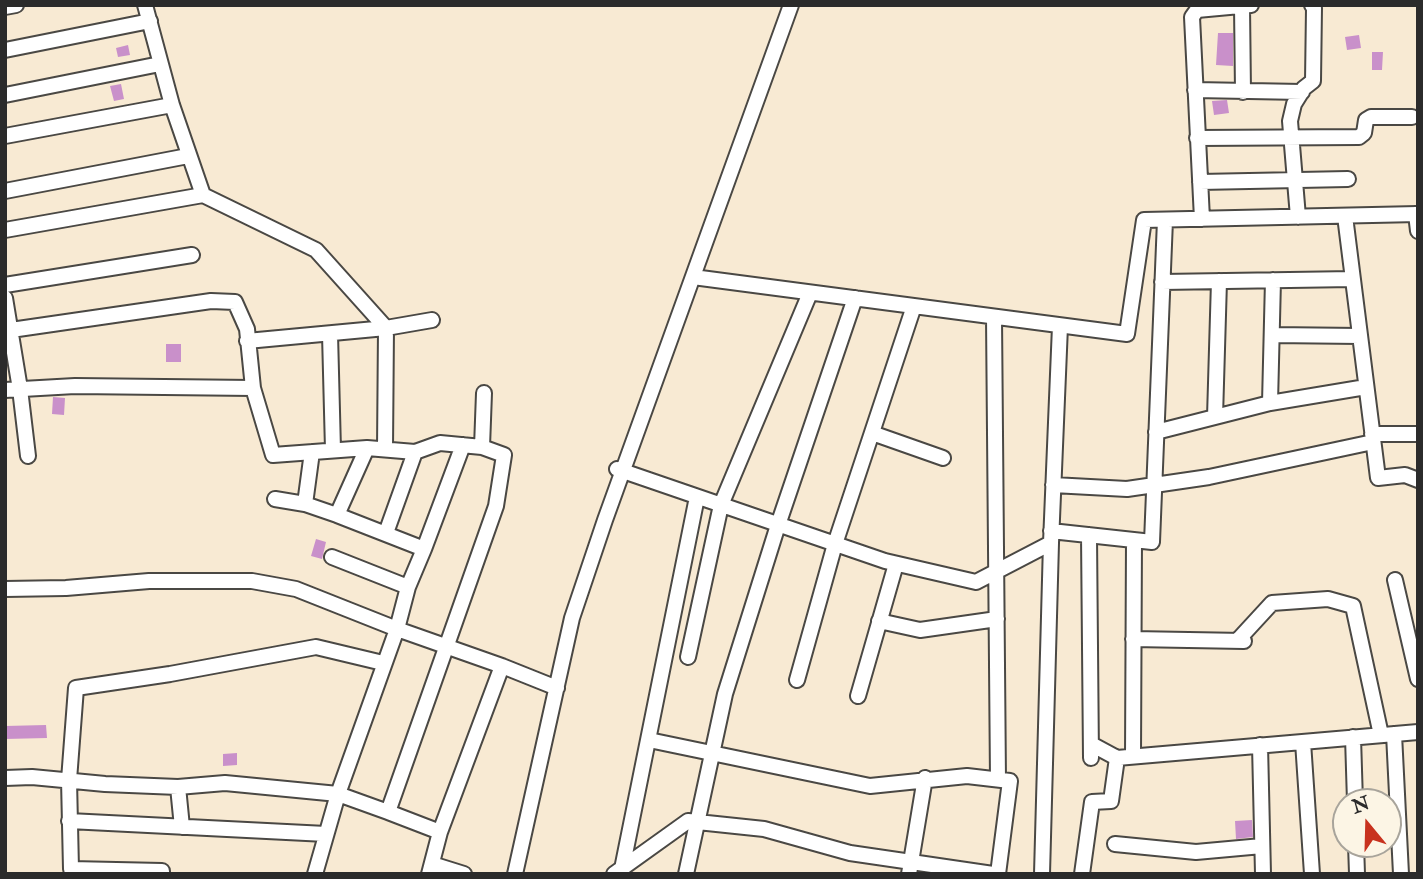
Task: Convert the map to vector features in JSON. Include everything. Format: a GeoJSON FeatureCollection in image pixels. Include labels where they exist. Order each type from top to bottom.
{"type":"FeatureCollection","features":[{"type":"Feature","properties":{"kind":"street"},"geometry":{"type":"LineString","coordinates":[[5,8],[16,5]]}},
{"type":"Feature","properties":{"kind":"street"},"geometry":{"type":"LineString","coordinates":[[145,5],[172,105],[203,195]]}},
{"type":"Feature","properties":{"kind":"street"},"geometry":{"type":"LineString","coordinates":[[515,874],[572,618],[620,470],[791,5]]}},
{"type":"Feature","properties":{"kind":"street"},"geometry":{"type":"LineString","coordinates":[[1202,219],[1192,17],[1197,10],[1251,5]]}},
{"type":"Feature","properties":{"kind":"street"},"geometry":{"type":"LineString","coordinates":[[1298,217],[1290,121],[1294,104],[1301,92],[1313,81],[1314,8],[1311,5]]}},
{"type":"Feature","properties":{"kind":"street"},"geometry":{"type":"LineString","coordinates":[[1242,6],[1243,92]]}},
{"type":"Feature","properties":{"kind":"street"},"geometry":{"type":"LineString","coordinates":[[5,50],[149,22]]}},
{"type":"Feature","properties":{"kind":"street"},"geometry":{"type":"LineString","coordinates":[[5,95],[160,64]]}},
{"type":"Feature","properties":{"kind":"street"},"geometry":{"type":"LineString","coordinates":[[1195,90],[1301,92]]}},
{"type":"Feature","properties":{"kind":"street"},"geometry":{"type":"LineString","coordinates":[[5,136],[172,105]]}},
{"type":"Feature","properties":{"kind":"street"},"geometry":{"type":"LineString","coordinates":[[1197,138],[1359,137],[1364,133],[1366,120],[1371,117],[1412,117]]}},
{"type":"Feature","properties":{"kind":"street"},"geometry":{"type":"LineString","coordinates":[[5,191],[188,156]]}},
{"type":"Feature","properties":{"kind":"street"},"geometry":{"type":"LineString","coordinates":[[1200,182],[1348,179]]}},
{"type":"Feature","properties":{"kind":"street"},"geometry":{"type":"LineString","coordinates":[[5,230],[203,195],[316,250],[386,328],[385,449]]}},
{"type":"Feature","properties":{"kind":"street"},"geometry":{"type":"LineString","coordinates":[[693,277],[1126,334],[1144,220],[1417,214],[1418,231]]}},
{"type":"Feature","properties":{"kind":"street"},"geometry":{"type":"LineString","coordinates":[[1345,216],[1378,478],[1405,475],[1418,480]]}},
{"type":"Feature","properties":{"kind":"street"},"geometry":{"type":"LineString","coordinates":[[620,470],[896,564],[976,582],[1051,537],[1089,535],[1152,542],[1165,220]]}},
{"type":"Feature","properties":{"kind":"street"},"geometry":{"type":"LineString","coordinates":[[5,285],[192,255]]}},
{"type":"Feature","properties":{"kind":"street"},"geometry":{"type":"LineString","coordinates":[[1162,282],[1353,279]]}},
{"type":"Feature","properties":{"kind":"street"},"geometry":{"type":"LineString","coordinates":[[1214,417],[1219,281]]}},
{"type":"Feature","properties":{"kind":"street"},"geometry":{"type":"LineString","coordinates":[[1270,403],[1273,281]]}},
{"type":"Feature","properties":{"kind":"street"},"geometry":{"type":"LineString","coordinates":[[688,657],[721,505],[810,293]]}},
{"type":"Feature","properties":{"kind":"street"},"geometry":{"type":"LineString","coordinates":[[5,298],[28,456]]}},
{"type":"Feature","properties":{"kind":"street"},"geometry":{"type":"LineString","coordinates":[[686,874],[725,694],[778,525],[855,298]]}},
{"type":"Feature","properties":{"kind":"street"},"geometry":{"type":"LineString","coordinates":[[10,330],[222,300],[235,302],[247,328],[253,388],[273,456],[368,448],[415,452],[440,443],[482,447],[504,456],[496,506],[388,812]]}},
{"type":"Feature","properties":{"kind":"street"},"geometry":{"type":"LineString","coordinates":[[797,680],[835,544],[914,306]]}},
{"type":"Feature","properties":{"kind":"street"},"geometry":{"type":"LineString","coordinates":[[993,317],[999,779]]}},
{"type":"Feature","properties":{"kind":"street"},"geometry":{"type":"LineString","coordinates":[[247,341],[386,328],[432,320]]}},
{"type":"Feature","properties":{"kind":"street"},"geometry":{"type":"LineString","coordinates":[[1042,874],[1060,326]]}},
{"type":"Feature","properties":{"kind":"street"},"geometry":{"type":"LineString","coordinates":[[330,334],[333,450]]}},
{"type":"Feature","properties":{"kind":"street"},"geometry":{"type":"LineString","coordinates":[[1272,335],[1360,336]]}},
{"type":"Feature","properties":{"kind":"street"},"geometry":{"type":"LineString","coordinates":[[5,390],[75,386],[253,388]]}},
{"type":"Feature","properties":{"kind":"street"},"geometry":{"type":"LineString","coordinates":[[1156,432],[1270,403],[1366,387]]}},
{"type":"Feature","properties":{"kind":"street"},"geometry":{"type":"LineString","coordinates":[[482,447],[484,393]]}},
{"type":"Feature","properties":{"kind":"street"},"geometry":{"type":"LineString","coordinates":[[872,433],[943,458]]}},
{"type":"Feature","properties":{"kind":"street"},"geometry":{"type":"LineString","coordinates":[[1053,485],[1127,489],[1209,477],[1373,438],[1418,434]]}},
{"type":"Feature","properties":{"kind":"street"},"geometry":{"type":"LineString","coordinates":[[315,874],[338,794],[397,629],[408,587],[463,445]]}},
{"type":"Feature","properties":{"kind":"street"},"geometry":{"type":"LineString","coordinates":[[337,515],[368,448]]}},
{"type":"Feature","properties":{"kind":"street"},"geometry":{"type":"LineString","coordinates":[[305,504],[312,452]]}},
{"type":"Feature","properties":{"kind":"street"},"geometry":{"type":"LineString","coordinates":[[386,533],[415,452]]}},
{"type":"Feature","properties":{"kind":"street"},"geometry":{"type":"LineString","coordinates":[[619,872],[649,740],[697,497]]}},
{"type":"Feature","properties":{"kind":"street"},"geometry":{"type":"LineString","coordinates":[[275,499],[305,504],[424,549]]}},
{"type":"Feature","properties":{"kind":"street"},"geometry":{"type":"LineString","coordinates":[[1089,535],[1091,751],[1117,758],[1418,732]]}},
{"type":"Feature","properties":{"kind":"street"},"geometry":{"type":"LineString","coordinates":[[1133,757],[1134,540]]}},
{"type":"Feature","properties":{"kind":"street"},"geometry":{"type":"LineString","coordinates":[[331,557],[408,587]]}},
{"type":"Feature","properties":{"kind":"street"},"geometry":{"type":"LineString","coordinates":[[858,696],[896,564]]}},
{"type":"Feature","properties":{"kind":"street"},"geometry":{"type":"LineString","coordinates":[[1395,580],[1418,678]]}},
{"type":"Feature","properties":{"kind":"street"},"geometry":{"type":"LineString","coordinates":[[5,589],[66,588],[149,581],[252,581],[296,589],[445,648],[502,666],[557,688]]}},
{"type":"Feature","properties":{"kind":"street"},"geometry":{"type":"LineString","coordinates":[[1133,639],[1242,641],[1272,603],[1328,599],[1353,606],[1388,734],[1401,874]]}},
{"type":"Feature","properties":{"kind":"street"},"geometry":{"type":"LineString","coordinates":[[879,621],[920,630],[997,619]]}},
{"type":"Feature","properties":{"kind":"street"},"geometry":{"type":"LineString","coordinates":[[162,874],[162,871],[72,872],[69,780],[76,688],[316,648],[383,663]]}},
{"type":"Feature","properties":{"kind":"street"},"geometry":{"type":"LineString","coordinates":[[464,874],[430,869],[440,832],[502,666]]}},
{"type":"Feature","properties":{"kind":"street"},"geometry":{"type":"LineString","coordinates":[[1353,737],[1355,788]]}},
{"type":"Feature","properties":{"kind":"street"},"geometry":{"type":"LineString","coordinates":[[649,740],[870,786],[925,778],[967,776],[1010,781],[998,874]]}},
{"type":"Feature","properties":{"kind":"street"},"geometry":{"type":"LineString","coordinates":[[1303,741],[1312,874]]}},
{"type":"Feature","properties":{"kind":"street"},"geometry":{"type":"LineString","coordinates":[[1259,746],[1263,874]]}},
{"type":"Feature","properties":{"kind":"street"},"geometry":{"type":"LineString","coordinates":[[1082,874],[1092,802],[1111,801],[1117,758]]}},
{"type":"Feature","properties":{"kind":"street"},"geometry":{"type":"LineString","coordinates":[[5,778],[32,777],[178,787],[225,783],[338,794],[440,832]]}},
{"type":"Feature","properties":{"kind":"street"},"geometry":{"type":"LineString","coordinates":[[910,867],[925,778]]}},
{"type":"Feature","properties":{"kind":"street"},"geometry":{"type":"LineString","coordinates":[[178,787],[183,827]]}},
{"type":"Feature","properties":{"kind":"street"},"geometry":{"type":"LineString","coordinates":[[69,821],[326,834]]}},
{"type":"Feature","properties":{"kind":"street"},"geometry":{"type":"LineString","coordinates":[[619,872],[688,821],[764,829],[910,867],[993,874]]}},
{"type":"Feature","properties":{"kind":"street"},"geometry":{"type":"LineString","coordinates":[[1115,844],[1196,852],[1262,846]]}},
{"type":"Feature","properties":{"kind":"building"},"geometry":{"type":"Polygon","coordinates":[[[1218,33],[1233,33],[1233,66],[1216,65],[1218,33]]]}},
{"type":"Feature","properties":{"kind":"building"},"geometry":{"type":"Polygon","coordinates":[[[1359,35],[1361,48],[1347,50],[1345,37],[1359,35]]]}},
{"type":"Feature","properties":{"kind":"building"},"geometry":{"type":"Polygon","coordinates":[[[128,45],[130,55],[118,57],[116,48],[128,45]]]}},
{"type":"Feature","properties":{"kind":"building"},"geometry":{"type":"Polygon","coordinates":[[[1372,52],[1383,52],[1382,70],[1372,70],[1372,52]]]}},
{"type":"Feature","properties":{"kind":"building"},"geometry":{"type":"Polygon","coordinates":[[[121,84],[124,99],[114,101],[110,86],[121,84]]]}},
{"type":"Feature","properties":{"kind":"building"},"geometry":{"type":"Polygon","coordinates":[[[1227,100],[1229,113],[1214,115],[1212,101],[1227,100]]]}},
{"type":"Feature","properties":{"kind":"building"},"geometry":{"type":"Polygon","coordinates":[[[166,344],[181,344],[181,362],[166,362],[166,344]]]}},
{"type":"Feature","properties":{"kind":"building"},"geometry":{"type":"Polygon","coordinates":[[[53,397],[65,398],[64,415],[52,414],[53,397]]]}},
{"type":"Feature","properties":{"kind":"building"},"geometry":{"type":"Polygon","coordinates":[[[316,539],[326,542],[322,559],[311,556],[316,539]]]}},
{"type":"Feature","properties":{"kind":"building"},"geometry":{"type":"Polygon","coordinates":[[[46,725],[47,738],[5,739],[5,726],[46,725]]]}},
{"type":"Feature","properties":{"kind":"building"},"geometry":{"type":"Polygon","coordinates":[[[237,753],[237,765],[223,766],[223,754],[237,753]]]}},
{"type":"Feature","properties":{"kind":"building"},"geometry":{"type":"Polygon","coordinates":[[[1252,820],[1253,837],[1236,839],[1235,821],[1252,820]]]}}]}
